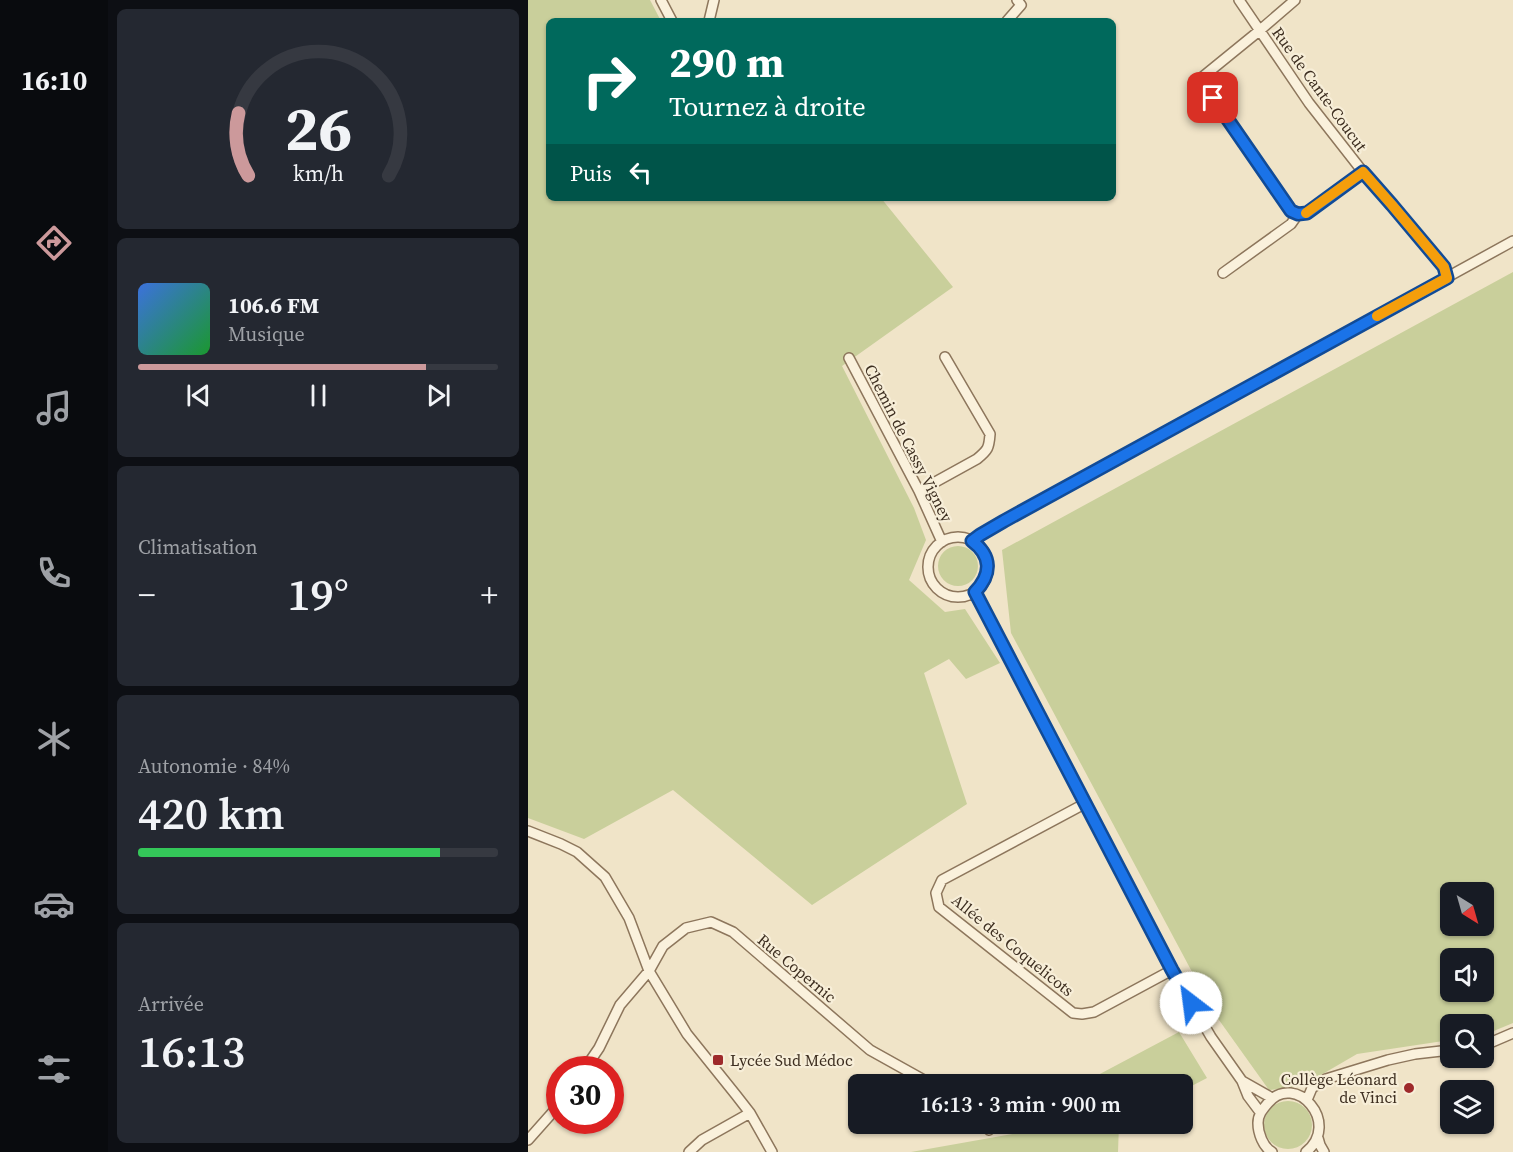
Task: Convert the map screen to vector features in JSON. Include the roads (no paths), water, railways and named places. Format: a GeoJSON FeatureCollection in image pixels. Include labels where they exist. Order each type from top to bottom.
{"type":"FeatureCollection","features":[{"type":"Feature","properties":{"kind":"street"},"geometry":{"type":"LineString","coordinates":[[661,0],[670,18]]}},
{"type":"Feature","properties":{"kind":"street"},"geometry":{"type":"LineString","coordinates":[[710,18],[714,0]]}},
{"type":"Feature","properties":{"kind":"street"},"geometry":{"type":"LineString","coordinates":[[1009,18],[1019,3],[1031,0]]}},
{"type":"Feature","properties":{"kind":"street","name":"Rue de Cante-Coucut"},"geometry":{"type":"LineString","coordinates":[[1239,0],[1309,103],[1363,172],[1444,267],[1447,278]]}},
{"type":"Feature","properties":{"kind":"street"},"geometry":{"type":"LineString","coordinates":[[1295,0],[1200,79],[1291,211],[1298,214],[1307,213],[1363,172]]}},
{"type":"Feature","properties":{"kind":"street"},"geometry":{"type":"LineString","coordinates":[[1223,273],[1291,224],[1298,214]]}},
{"type":"Feature","properties":{"kind":"street"},"geometry":{"type":"LineString","coordinates":[[972,541],[1004,521],[1513,241]]}},
{"type":"Feature","properties":{"kind":"street"},"geometry":{"type":"LineString","coordinates":[[919,491],[977,459],[986,452],[989,446],[990,434],[945,357]]}},
{"type":"Feature","properties":{"kind":"street","name":"Chemin de Cassy Vigney"},"geometry":{"type":"LineString","coordinates":[[849,358],[919,491],[942,542]]}},
{"type":"Feature","properties":{"kind":"street"},"geometry":{"type":"LineString","coordinates":[[950,538],[965,538],[972,541],[986,556],[987,576],[982,584],[975,592],[967,596],[957,597],[939,591],[929,575],[928,565],[935,548],[950,538]]}},
{"type":"Feature","properties":{"kind":"street"},"geometry":{"type":"LineString","coordinates":[[975,592],[1172,970],[1210,1036],[1242,1081],[1248,1096],[1260,1112]]}},
{"type":"Feature","properties":{"kind":"street","name":"Allée des Coquelicots"},"geometry":{"type":"LineString","coordinates":[[1086,803],[942,880],[936,893],[939,907],[1073,1013],[1094,1012],[1172,970]]}},
{"type":"Feature","properties":{"kind":"street"},"geometry":{"type":"LineString","coordinates":[[528,831],[577,852],[604,877],[629,918],[649,971],[687,1034],[750,1113],[772,1152]]}},
{"type":"Feature","properties":{"kind":"street","name":"Rue Copernic"},"geometry":{"type":"LineString","coordinates":[[594,1056],[620,1005],[649,971],[663,946],[686,928],[711,922],[732,933],[870,1050],[914,1074]]}},
{"type":"Feature","properties":{"kind":"street"},"geometry":{"type":"LineString","coordinates":[[1494,1041],[1513,1033]]}},
{"type":"Feature","properties":{"kind":"street"},"geometry":{"type":"LineString","coordinates":[[1307,1100],[1312,1088],[1326,1079],[1388,1060],[1440,1051]]}},
{"type":"Feature","properties":{"kind":"street"},"geometry":{"type":"LineString","coordinates":[[1242,1081],[1272,1098]]}},
{"type":"Feature","properties":{"kind":"street"},"geometry":{"type":"LineString","coordinates":[[1272,1152],[1267,1149],[1260,1135],[1258,1120],[1260,1112],[1272,1098],[1290,1093],[1299,1095],[1313,1106],[1319,1121],[1318,1138],[1324,1152]]}},
{"type":"Feature","properties":{"kind":"street"},"geometry":{"type":"LineString","coordinates":[[689,1152],[702,1140],[750,1113]]}},
{"type":"Feature","properties":{"kind":"street"},"geometry":{"type":"LineString","coordinates":[[528,1140],[546,1120]]}},
{"type":"Feature","properties":{"kind":"street"},"geometry":{"type":"LineString","coordinates":[[1306,1152],[1318,1138]]}},
{"type":"Feature","properties":{"kind":"place","name":"Lycée Sud Médoc"},"geometry":{"type":"Point","coordinates":[718,1060]}},
{"type":"Feature","properties":{"kind":"place","name":"Collège Léonard de Vinci"},"geometry":{"type":"Point","coordinates":[1409,1088]}}]}
